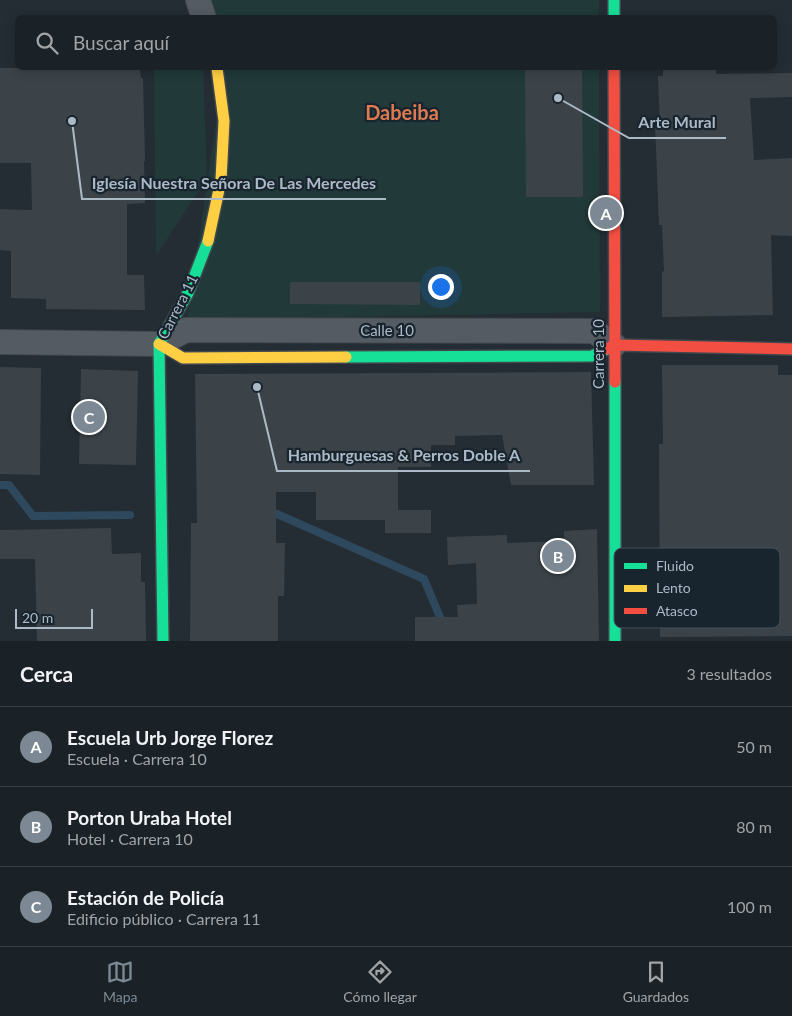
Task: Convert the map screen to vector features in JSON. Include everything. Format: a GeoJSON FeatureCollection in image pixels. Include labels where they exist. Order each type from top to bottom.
{"type":"FeatureCollection","features":[{"type":"Feature","properties":{"kind":"street"},"geometry":{"type":"LineString","coordinates":[[198,0],[203,15]]}},
{"type":"Feature","properties":{"kind":"street"},"geometry":{"type":"LineString","coordinates":[[614,0],[614,15]]}},
{"type":"Feature","properties":{"kind":"street","name":"Carrera 11"},"geometry":{"type":"LineString","coordinates":[[163,641],[159,344],[188,293],[209,238],[222,170],[224,121],[217,70]]}},
{"type":"Feature","properties":{"kind":"street","name":"Carrera 10"},"geometry":{"type":"LineString","coordinates":[[614,70],[615,548]]}},
{"type":"Feature","properties":{"kind":"street","name":"Calle 10"},"geometry":{"type":"LineString","coordinates":[[0,342],[159,344],[186,330],[594,331],[614,345]]}},
{"type":"Feature","properties":{"kind":"street"},"geometry":{"type":"LineString","coordinates":[[614,345],[792,348]]}},
{"type":"Feature","properties":{"kind":"street","name":"Carrera 10"},"geometry":{"type":"LineString","coordinates":[[615,628],[615,641]]}},
{"type":"Feature","properties":{"kind":"green space"},"geometry":{"type":"Polygon","coordinates":[[[201,0],[599,0],[599,15],[207,15],[201,0]]]}},
{"type":"Feature","properties":{"kind":"green space"},"geometry":{"type":"Polygon","coordinates":[[[154,70],[203,70],[207,178],[156,256],[154,70]]]}},
{"type":"Feature","properties":{"kind":"green space"},"geometry":{"type":"Polygon","coordinates":[[[224,70],[599,70],[600,312],[187,320],[224,70]]]}},
{"type":"Feature","properties":{"kind":"building"},"geometry":{"type":"Polygon","coordinates":[[[0,68],[15,68],[15,70],[140,70],[141,78],[143,78],[145,203],[127,204],[127,275],[144,275],[145,310],[46,309],[46,299],[11,298],[11,251],[0,250],[0,209],[32,210],[31,163],[0,163],[0,68]]]}},
{"type":"Feature","properties":{"kind":"building"},"geometry":{"type":"Polygon","coordinates":[[[525,70],[582,70],[583,197],[526,197],[525,70]]]}},
{"type":"Feature","properties":{"kind":"building"},"geometry":{"type":"Polygon","coordinates":[[[663,70],[716,70],[716,74],[792,73],[792,97],[750,98],[754,160],[792,158],[792,236],[771,235],[773,315],[662,317],[662,272],[664,271],[662,225],[659,225],[655,125],[660,125],[658,76],[663,76],[663,70]]]}},
{"type":"Feature","properties":{"kind":"building"},"geometry":{"type":"Polygon","coordinates":[[[290,282],[420,282],[420,305],[290,304],[290,282]]]}},
{"type":"Feature","properties":{"kind":"building"},"geometry":{"type":"Polygon","coordinates":[[[662,365],[778,365],[778,375],[792,375],[792,636],[660,637],[660,628],[780,628],[780,548],[660,548],[659,444],[663,444],[662,365]]]}},
{"type":"Feature","properties":{"kind":"building"},"geometry":{"type":"Polygon","coordinates":[[[0,367],[41,368],[40,475],[0,474],[0,367]]]}},
{"type":"Feature","properties":{"kind":"building"},"geometry":{"type":"Polygon","coordinates":[[[81,369],[138,371],[136,465],[79,464],[81,369]]]}},
{"type":"Feature","properties":{"kind":"building"},"geometry":{"type":"Polygon","coordinates":[[[591,372],[594,485],[511,485],[502,435],[455,436],[455,445],[431,445],[431,467],[398,467],[398,510],[431,510],[431,533],[385,533],[385,520],[316,520],[316,492],[276,492],[276,543],[285,543],[284,596],[278,596],[278,641],[190,641],[191,523],[197,523],[195,374],[591,372]]]}},
{"type":"Feature","properties":{"kind":"building"},"geometry":{"type":"Polygon","coordinates":[[[111,528],[112,554],[141,553],[141,582],[145,582],[146,641],[37,641],[35,559],[0,559],[0,530],[111,528]]]}},
{"type":"Feature","properties":{"kind":"building"},"geometry":{"type":"Polygon","coordinates":[[[597,529],[599,641],[415,641],[415,617],[458,617],[457,605],[477,604],[476,563],[448,565],[447,537],[507,535],[507,543],[564,541],[564,531],[597,529]]]}},
{"type":"Feature","properties":{"kind":"waterway"},"geometry":{"type":"LineString","coordinates":[[0,485],[9,485],[33,516],[130,515]]}},
{"type":"Feature","properties":{"kind":"waterway"},"geometry":{"type":"LineString","coordinates":[[277,514],[424,579],[450,641]]}},
{"type":"Feature","properties":{"kind":"traffic: fast"},"geometry":{"type":"LineString","coordinates":[[614,0],[614,15]]}},
{"type":"Feature","properties":{"kind":"traffic: fast"},"geometry":{"type":"LineString","coordinates":[[163,641],[159,344],[188,293],[208,241]]}},
{"type":"Feature","properties":{"kind":"traffic: fast"},"geometry":{"type":"LineString","coordinates":[[346,357],[592,356],[607,349]]}},
{"type":"Feature","properties":{"kind":"traffic: fast"},"geometry":{"type":"LineString","coordinates":[[615,382],[615,548]]}},
{"type":"Feature","properties":{"kind":"traffic: fast"},"geometry":{"type":"LineString","coordinates":[[615,628],[615,641]]}},
{"type":"Feature","properties":{"kind":"traffic: slow"},"geometry":{"type":"LineString","coordinates":[[208,241],[221,180],[224,121],[217,70]]}},
{"type":"Feature","properties":{"kind":"traffic: slow"},"geometry":{"type":"LineString","coordinates":[[159,344],[183,358],[346,357]]}},
{"type":"Feature","properties":{"kind":"traffic: jam"},"geometry":{"type":"LineString","coordinates":[[614,70],[615,382]]}},
{"type":"Feature","properties":{"kind":"traffic: jam"},"geometry":{"type":"LineString","coordinates":[[607,349],[614,345],[792,349]]}},
{"type":"Feature","properties":{"kind":"place","name":"Arte Mural"},"geometry":{"type":"Point","coordinates":[558,98]}},
{"type":"Feature","properties":{"kind":"place","name":"Iglesía Nuestra Señora De Las Mercedes"},"geometry":{"type":"Point","coordinates":[72,121]}},
{"type":"Feature","properties":{"kind":"place","name":"Escuela Urb Jorge Florez"},"geometry":{"type":"Point","coordinates":[606,213]}},
{"type":"Feature","properties":{"kind":"place","name":"Hamburguesas & Perros Doble A"},"geometry":{"type":"Point","coordinates":[257,387]}},
{"type":"Feature","properties":{"kind":"place","name":"Estación de Policía"},"geometry":{"type":"Point","coordinates":[89,417]}},
{"type":"Feature","properties":{"kind":"place","name":"Porton Uraba Hotel"},"geometry":{"type":"Point","coordinates":[558,556]}},
{"type":"Feature","properties":{"kind":"district","name":"Dabeiba"},"geometry":{"type":"Point","coordinates":[402,113]}}]}
